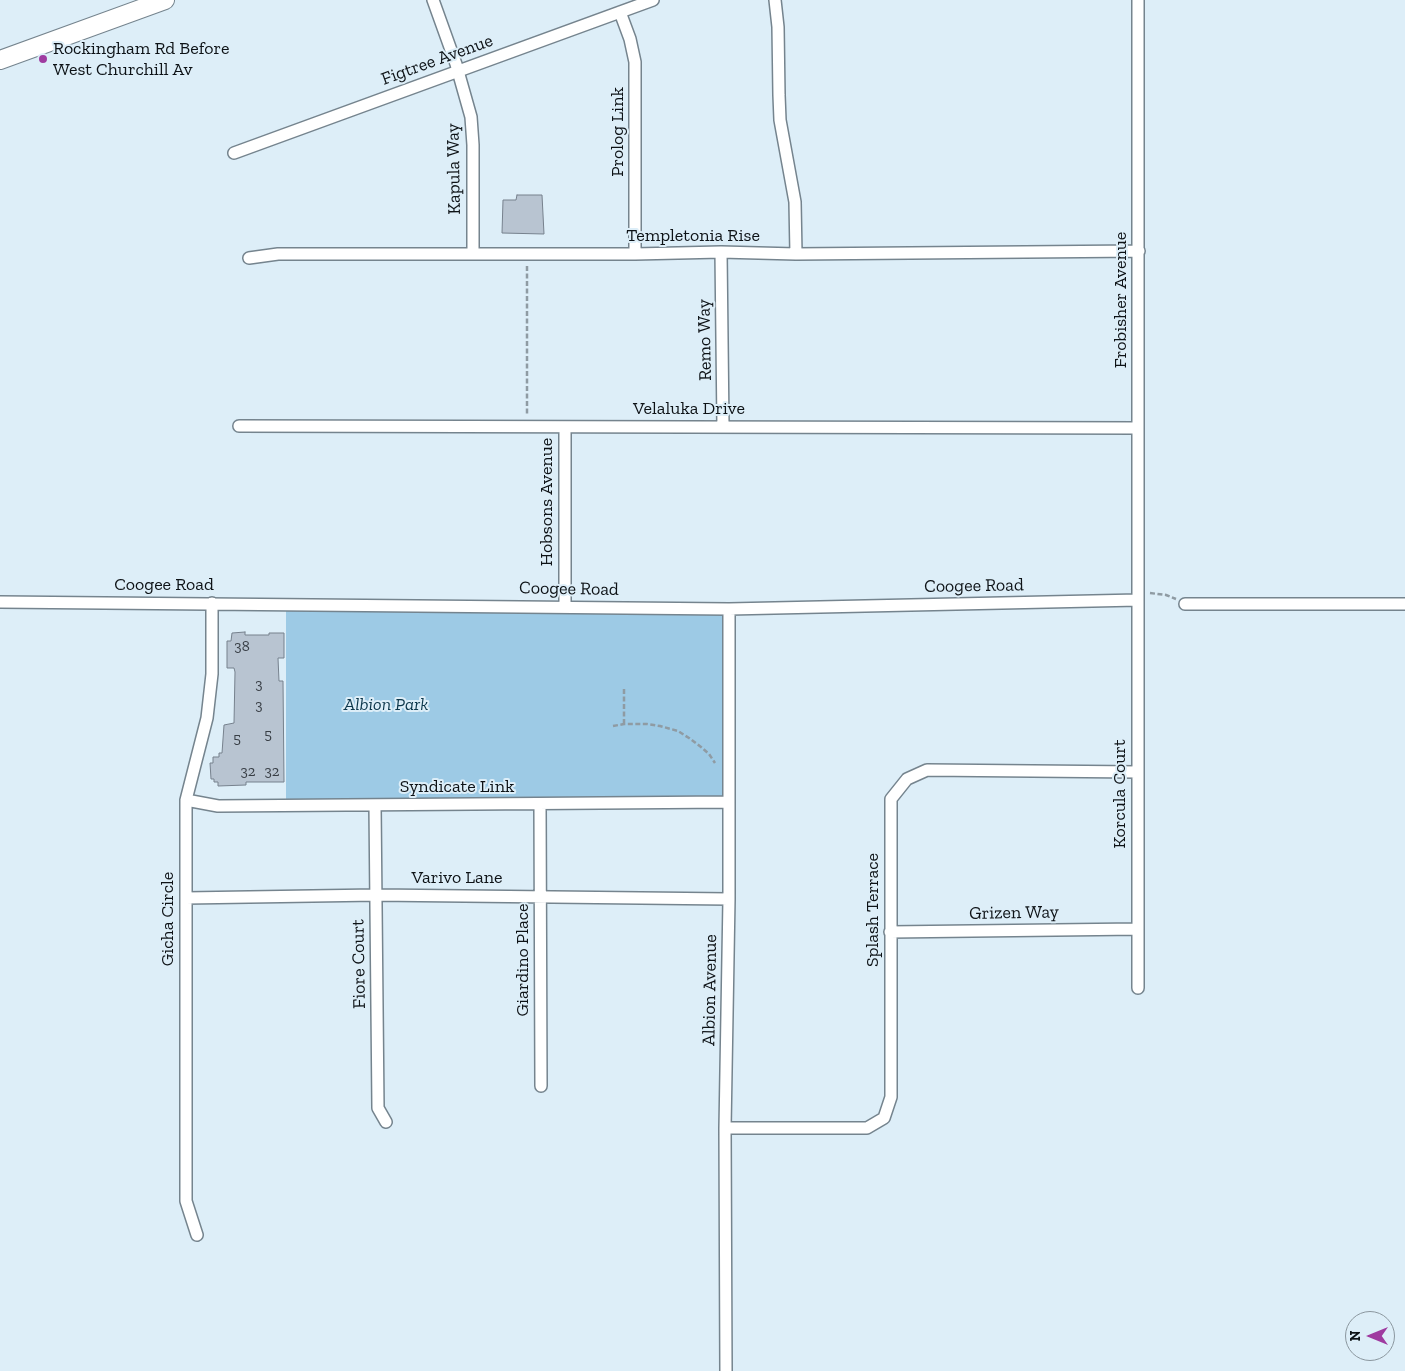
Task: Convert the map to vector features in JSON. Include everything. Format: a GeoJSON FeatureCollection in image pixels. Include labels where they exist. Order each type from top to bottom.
{"type":"FeatureCollection","features":[{"type":"Feature","properties":{"kind":"main road"},"geometry":{"type":"LineString","coordinates":[[0,60],[166,0]]}},
{"type":"Feature","properties":{"kind":"street","name":"Kapula Way"},"geometry":{"type":"LineString","coordinates":[[433,0],[469,106],[473,130],[473,254]]}},
{"type":"Feature","properties":{"kind":"street","name":"Figtree Avenue"},"geometry":{"type":"LineString","coordinates":[[234,153],[653,0]]}},
{"type":"Feature","properties":{"kind":"street"},"geometry":{"type":"LineString","coordinates":[[775,0],[778,27],[780,120],[795,202],[796,254]]}},
{"type":"Feature","properties":{"kind":"street","name":"Frobisher Avenue"},"geometry":{"type":"LineString","coordinates":[[1138,0],[1138,597]]}},
{"type":"Feature","properties":{"kind":"street","name":"Prolog Link"},"geometry":{"type":"LineString","coordinates":[[620,12],[630,39],[635,62],[635,254]]}},
{"type":"Feature","properties":{"kind":"street","name":"Templetonia Rise"},"geometry":{"type":"LineString","coordinates":[[249,258],[278,254],[635,254],[721,252],[796,254],[1139,251]]}},
{"type":"Feature","properties":{"kind":"street","name":"Remo Way"},"geometry":{"type":"LineString","coordinates":[[721,252],[723,427]]}},
{"type":"Feature","properties":{"kind":"street","name":"Velaluka Drive"},"geometry":{"type":"LineString","coordinates":[[239,426],[1138,428]]}},
{"type":"Feature","properties":{"kind":"street","name":"Hobsons Avenue"},"geometry":{"type":"LineString","coordinates":[[564,607],[565,427]]}},
{"type":"Feature","properties":{"kind":"street","name":"Coogee Road"},"geometry":{"type":"LineString","coordinates":[[0,602],[729,609],[1138,597]]}},
{"type":"Feature","properties":{"kind":"street","name":"Korcula Court"},"geometry":{"type":"LineString","coordinates":[[1138,597],[1138,988]]}},
{"type":"Feature","properties":{"kind":"street","name":"Gicha Circle"},"geometry":{"type":"LineString","coordinates":[[196,1235],[186,1201],[186,800],[207,718],[212,674],[212,603]]}},
{"type":"Feature","properties":{"kind":"street"},"geometry":{"type":"LineString","coordinates":[[1185,604],[1405,604]]}},
{"type":"Feature","properties":{"kind":"street","name":"Albion Avenue"},"geometry":{"type":"LineString","coordinates":[[726,1371],[725,1128],[729,899],[729,609]]}},
{"type":"Feature","properties":{"kind":"street","name":"Splash Terrace"},"geometry":{"type":"LineString","coordinates":[[725,1128],[867,1128],[884,1118],[891,1097],[891,799],[907,779],[927,770],[1138,772]]}},
{"type":"Feature","properties":{"kind":"street","name":"Syndicate Link"},"geometry":{"type":"LineString","coordinates":[[186,800],[218,806],[729,802]]}},
{"type":"Feature","properties":{"kind":"street","name":"Fiore Court"},"geometry":{"type":"LineString","coordinates":[[375,804],[378,1108],[386,1122]]}},
{"type":"Feature","properties":{"kind":"street","name":"Giardino Place"},"geometry":{"type":"LineString","coordinates":[[540,804],[541,1086]]}},
{"type":"Feature","properties":{"kind":"street","name":"Varivo Lane"},"geometry":{"type":"LineString","coordinates":[[186,898],[376,895],[729,899]]}},
{"type":"Feature","properties":{"kind":"street","name":"Grizen Way"},"geometry":{"type":"LineString","coordinates":[[890,932],[1138,929]]}},
{"type":"Feature","properties":{"kind":"path"},"geometry":{"type":"LineString","coordinates":[[527,254],[527,427]]}},
{"type":"Feature","properties":{"kind":"path"},"geometry":{"type":"LineString","coordinates":[[1138,597],[1166,595],[1185,604]]}},
{"type":"Feature","properties":{"kind":"path"},"geometry":{"type":"LineString","coordinates":[[624,689],[624,724]]}},
{"type":"Feature","properties":{"kind":"path"},"geometry":{"type":"LineString","coordinates":[[613,726],[647,724],[678,731],[701,747],[715,763]]}},
{"type":"Feature","properties":{"kind":"green space","name":"Albion Park"},"geometry":{"type":"Polygon","coordinates":[[[286,604],[729,609],[729,802],[286,805],[286,604]]]}},
{"type":"Feature","properties":{"kind":"building"},"geometry":{"type":"Polygon","coordinates":[[[517,195],[542,195],[544,234],[502,233],[503,200],[516,200],[517,195]]]}},
{"type":"Feature","properties":{"kind":"building"},"geometry":{"type":"Polygon","coordinates":[[[245,632],[245,635],[284,633],[284,658],[278,658],[279,681],[283,681],[284,782],[246,782],[246,785],[218,786],[218,782],[214,782],[214,779],[211,779],[210,763],[213,763],[213,757],[219,757],[219,753],[222,753],[224,725],[234,723],[235,672],[234,668],[227,668],[227,641],[231,641],[232,633],[245,632]]]}},
{"type":"Feature","properties":{"kind":"place","name":"Rockingham Rd Before West Churchill Av"},"geometry":{"type":"Point","coordinates":[43,59]}}]}
